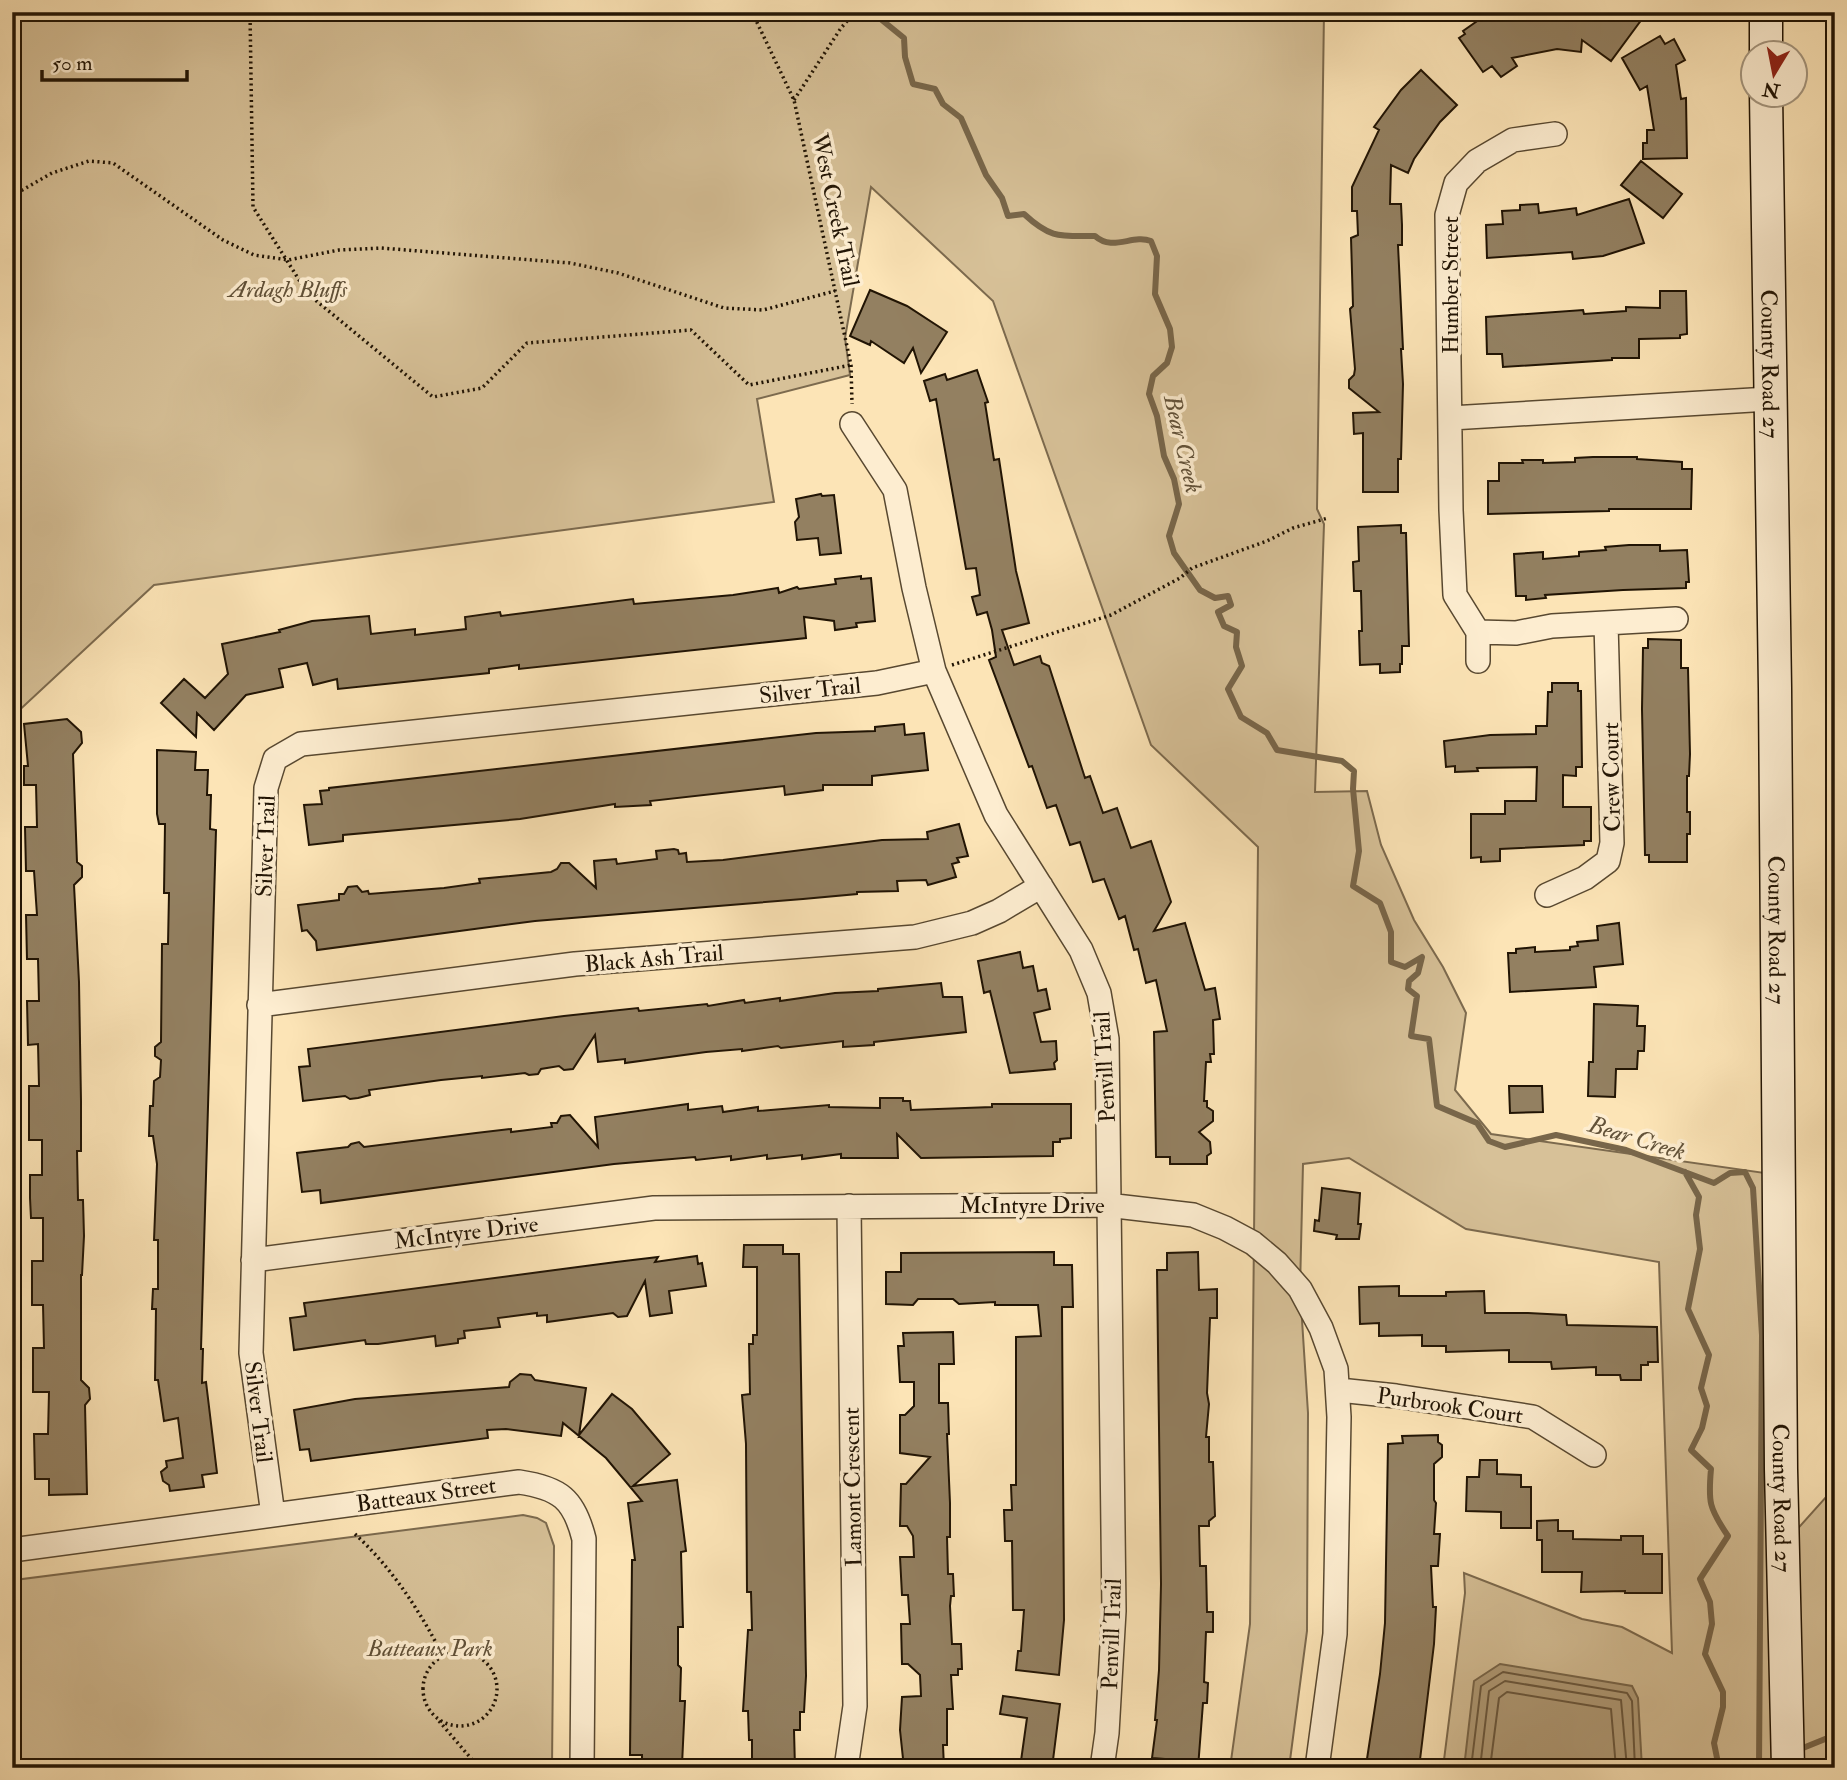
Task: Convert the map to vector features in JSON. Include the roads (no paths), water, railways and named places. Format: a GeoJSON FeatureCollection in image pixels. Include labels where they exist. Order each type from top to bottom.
{"type":"FeatureCollection","features":[{"type":"Feature","properties":{"kind":"main road"},"geometry":{"type":"LineString","coordinates":[[1766,12],[1766,38]]}},
{"type":"Feature","properties":{"kind":"main road","name":"County Road 27"},"geometry":{"type":"LineString","coordinates":[[1766,108],[1775,702],[1781,1469],[1788,1768]]}},
{"type":"Feature","properties":{"kind":"street","name":"Humber Street"},"geometry":{"type":"LineString","coordinates":[[1478,632],[1455,595],[1451,510],[1447,215],[1457,183],[1477,161],[1513,140],[1555,134]]}},
{"type":"Feature","properties":{"kind":"street"},"geometry":{"type":"LineString","coordinates":[[1451,418],[1769,399]]}},
{"type":"Feature","properties":{"kind":"street","name":"Penvill Trail"},"geometry":{"type":"LineString","coordinates":[[852,424],[895,490],[933,671],[996,815],[1081,950],[1099,993],[1107,1039],[1114,1611],[1107,1733],[1102,1768]]}},
{"type":"Feature","properties":{"kind":"street"},"geometry":{"type":"LineString","coordinates":[[1478,661],[1478,632],[1516,633],[1552,626],[1676,619]]}},
{"type":"Feature","properties":{"kind":"street","name":"Crew Court"},"geometry":{"type":"LineString","coordinates":[[1547,895],[1585,878],[1608,861],[1612,843],[1606,623]]}},
{"type":"Feature","properties":{"kind":"street","name":"Silver Trail"},"geometry":{"type":"LineString","coordinates":[[273,1516],[251,1353],[266,788],[275,758],[301,744],[877,683],[933,671]]}},
{"type":"Feature","properties":{"kind":"street","name":"Black Ash Trail"},"geometry":{"type":"LineString","coordinates":[[259,1005],[575,964],[915,937],[972,923],[999,911],[1041,886]]}},
{"type":"Feature","properties":{"kind":"street","name":"McIntyre Drive"},"geometry":{"type":"LineString","coordinates":[[253,1260],[654,1208],[1107,1205],[1193,1215],[1253,1243],[1277,1263],[1300,1289],[1321,1328],[1336,1369],[1339,1390],[1335,1634],[1317,1768]]}},
{"type":"Feature","properties":{"kind":"street","name":"Lamont Crescent"},"geometry":{"type":"LineString","coordinates":[[846,1768],[855,1706],[849,1206]]}},
{"type":"Feature","properties":{"kind":"street","name":"Purbrook Court"},"geometry":{"type":"LineString","coordinates":[[1339,1390],[1533,1417],[1594,1455]]}},
{"type":"Feature","properties":{"kind":"street","name":"Batteaux Street"},"geometry":{"type":"LineString","coordinates":[[12,1550],[519,1482],[545,1486],[565,1499],[578,1517],[584,1539],[582,1768]]}},
{"type":"Feature","properties":{"kind":"water"},"geometry":{"type":"Polygon","coordinates":[[[1500,1664],[1632,1686],[1638,1698],[1642,1768],[1464,1768],[1474,1681],[1500,1664]]]}},
{"type":"Feature","properties":{"kind":"waterway","name":"Bear Creek"},"geometry":{"type":"LineString","coordinates":[[872,12],[904,38],[905,57],[913,84],[935,89],[943,104],[961,118],[986,175],[1002,198],[1008,216],[1024,214],[1042,228],[1056,234],[1095,236],[1109,243],[1144,239],[1151,241],[1157,256],[1155,294],[1170,329],[1172,347],[1167,363],[1153,376],[1149,394],[1179,504],[1169,536],[1174,553],[1200,590],[1215,598],[1228,596],[1231,605],[1218,612],[1224,626],[1237,632],[1236,647],[1242,666],[1228,689],[1241,717],[1267,733],[1277,750],[1342,761],[1354,771],[1353,789],[1359,851],[1353,886],[1380,903],[1391,932],[1391,962],[1405,967],[1422,957],[1418,973],[1409,981],[1408,989],[1417,996],[1411,1036],[1429,1039],[1437,1106],[1477,1123],[1489,1141],[1505,1147],[1556,1135],[1626,1150],[1714,1183],[1730,1173],[1745,1172],[1753,1188],[1762,1335],[1759,1768]]}},
{"type":"Feature","properties":{"kind":"waterway"},"geometry":{"type":"LineString","coordinates":[[1685,1172],[1699,1197],[1696,1215],[1700,1249],[1688,1309],[1709,1355],[1701,1388],[1707,1406],[1702,1428],[1691,1450],[1711,1469],[1711,1504],[1728,1536],[1700,1579],[1710,1602],[1712,1624],[1705,1654],[1723,1692],[1723,1707],[1714,1743],[1719,1768]]}},
{"type":"Feature","properties":{"kind":"waterway"},"geometry":{"type":"LineString","coordinates":[[1798,1750],[1835,1735]]}},
{"type":"Feature","properties":{"kind":"park label","name":"Ardagh Bluffs"},"geometry":{"type":"Point","coordinates":[288,289]}},
{"type":"Feature","properties":{"kind":"park label","name":"Batteaux Park"},"geometry":{"type":"Point","coordinates":[430,1648]}}]}
